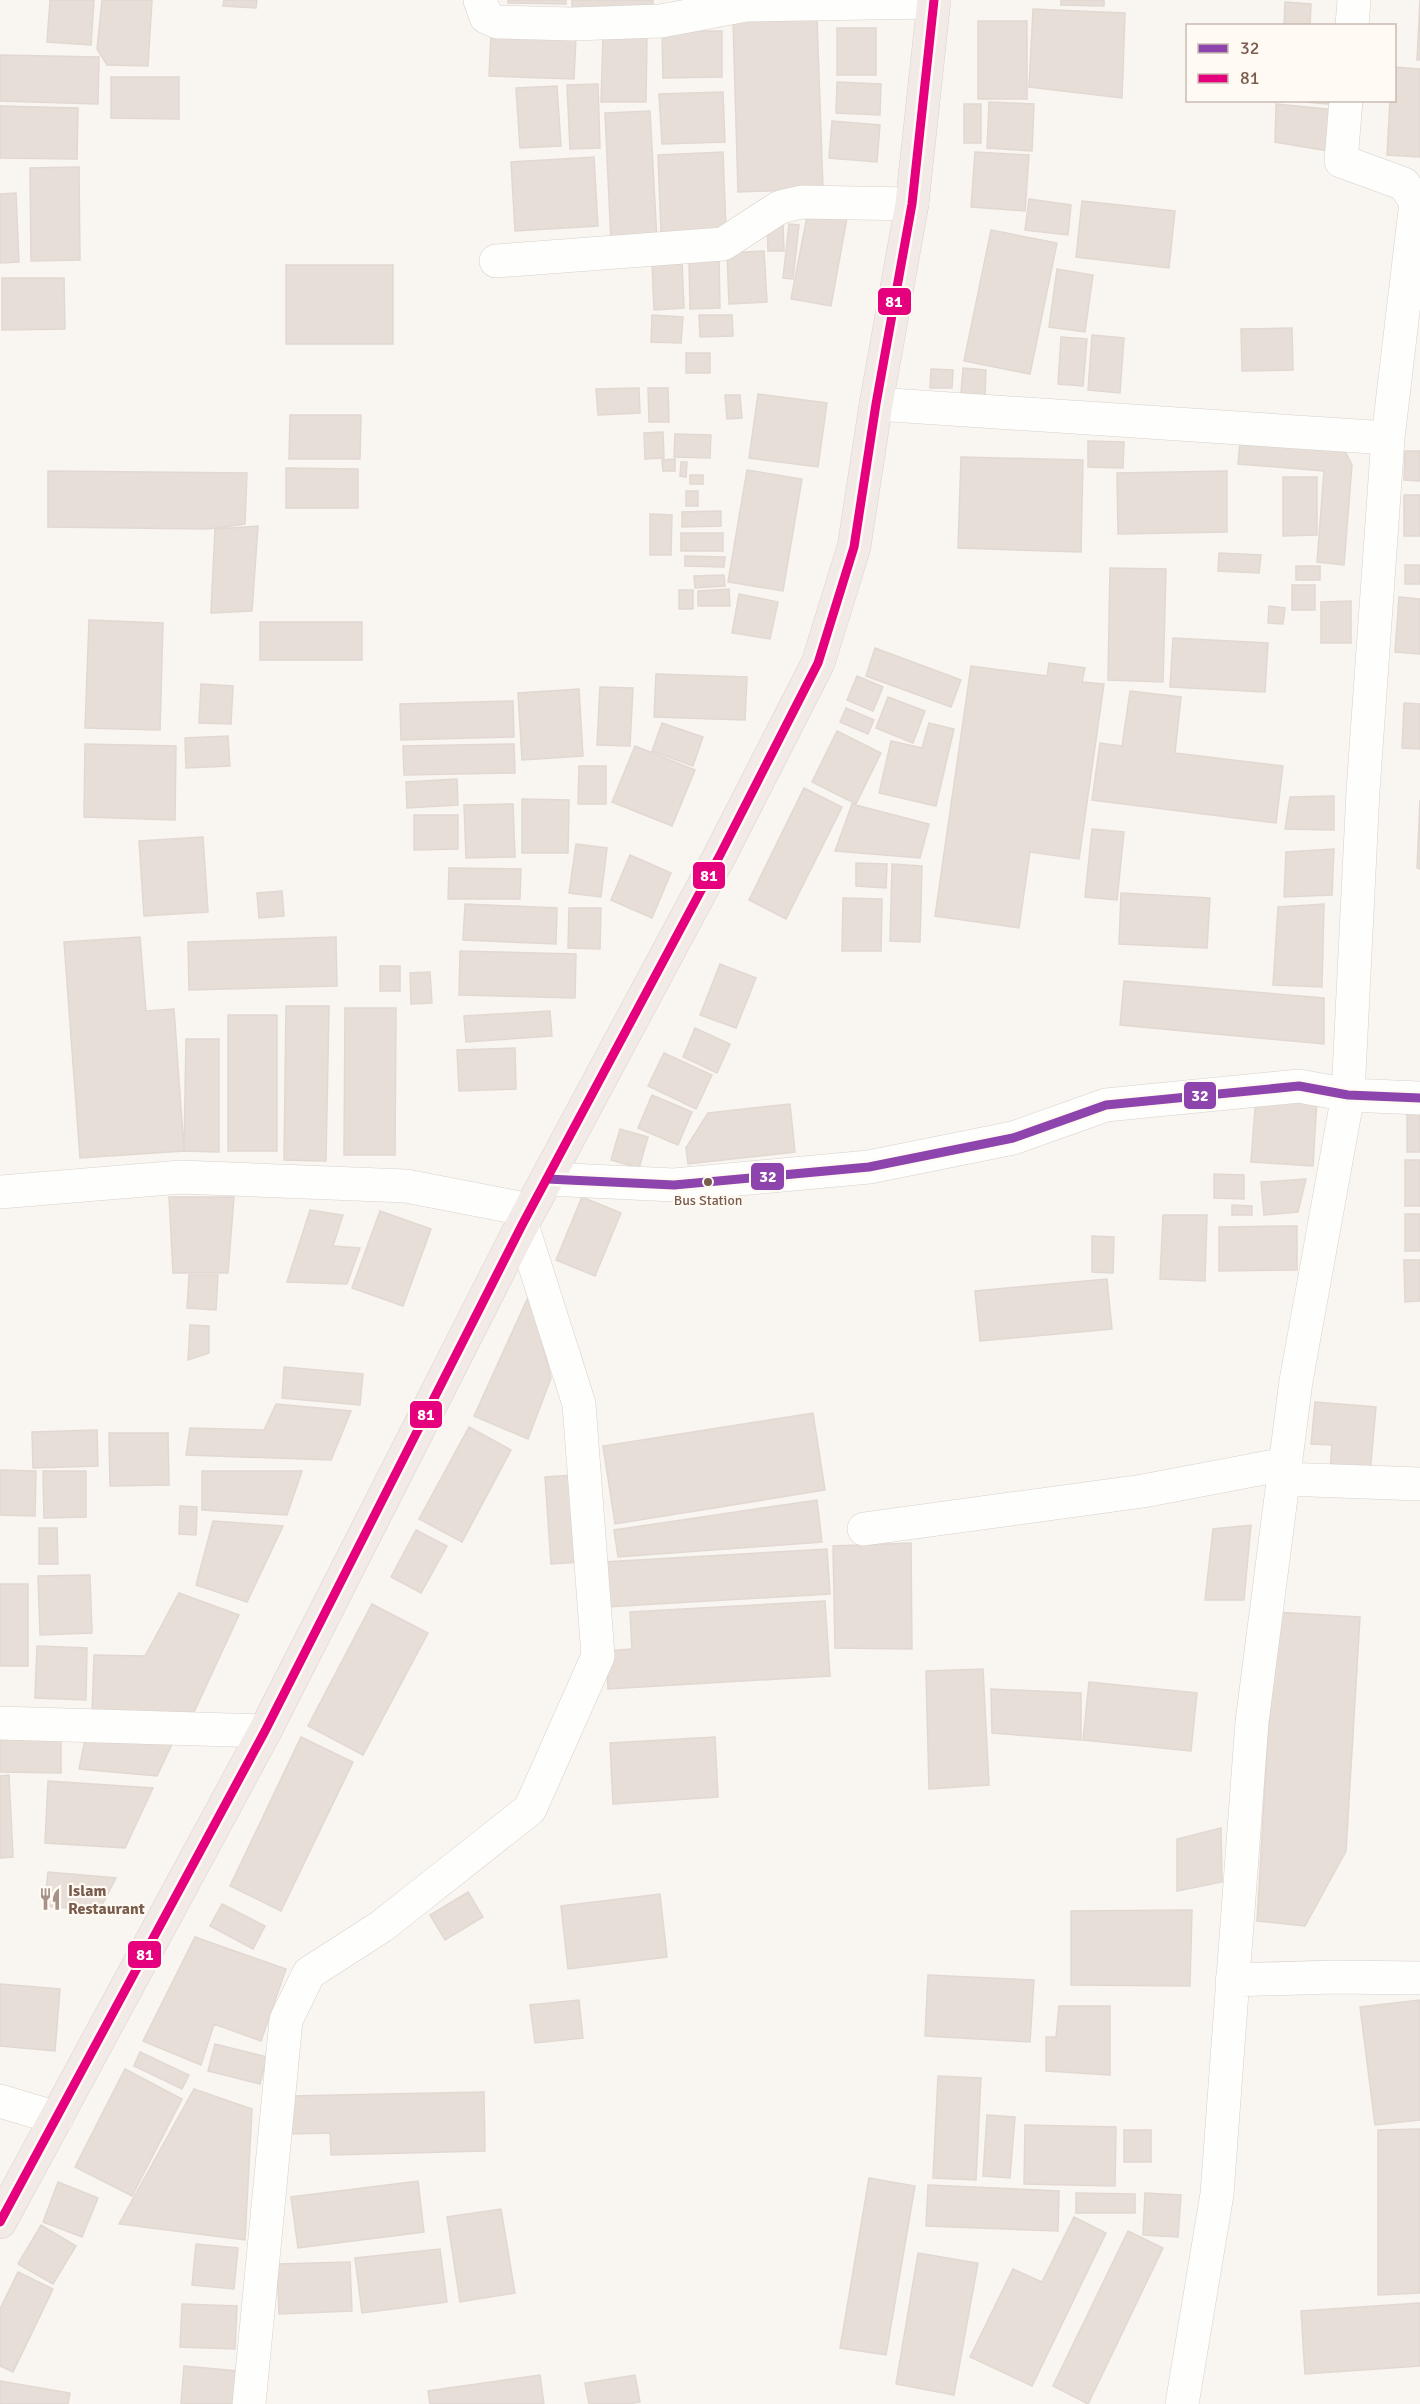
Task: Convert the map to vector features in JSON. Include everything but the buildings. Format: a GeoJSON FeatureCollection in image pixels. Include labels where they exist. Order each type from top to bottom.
{"type":"FeatureCollection","features":[{"type":"Feature","properties":{"kind":"highway"},"geometry":{"type":"LineString","coordinates":[[0,2222],[265,1731],[526,1217],[720,855],[818,663],[854,547],[876,404],[912,204],[934,1]]}},
{"type":"Feature","properties":{"kind":"street"},"geometry":{"type":"LineString","coordinates":[[480,0],[486,17],[497,22],[572,24],[661,21],[746,5],[934,1]]}},
{"type":"Feature","properties":{"kind":"street"},"geometry":{"type":"LineString","coordinates":[[1352,24],[1354,0]]}},
{"type":"Feature","properties":{"kind":"street"},"geometry":{"type":"LineString","coordinates":[[1182,2404],[1217,2194],[1252,1722],[1296,1381],[1348,1095],[1363,791],[1388,438],[1416,202],[1404,184],[1341,161],[1346,102]]}},
{"type":"Feature","properties":{"kind":"street"},"geometry":{"type":"LineString","coordinates":[[496,261],[723,244],[780,207],[802,202],[912,204]]}},
{"type":"Feature","properties":{"kind":"street"},"geometry":{"type":"LineString","coordinates":[[876,404],[1388,438]]}},
{"type":"Feature","properties":{"kind":"street"},"geometry":{"type":"LineString","coordinates":[[547,1179],[674,1185],[869,1167],[1014,1138],[1106,1105],[1299,1086],[1348,1095],[1420,1098]]}},
{"type":"Feature","properties":{"kind":"street"},"geometry":{"type":"LineString","coordinates":[[0,1192],[180,1177],[406,1186],[526,1217],[579,1404],[598,1656],[530,1809],[382,1926],[309,1973],[286,2020],[249,2404]]}},
{"type":"Feature","properties":{"kind":"street"},"geometry":{"type":"LineString","coordinates":[[864,1529],[1284,1471],[1420,1484]]}},
{"type":"Feature","properties":{"kind":"street"},"geometry":{"type":"LineString","coordinates":[[0,1723],[265,1731]]}},
{"type":"Feature","properties":{"kind":"street"},"geometry":{"type":"LineString","coordinates":[[1232,1980],[1334,1977],[1420,1978]]}},
{"type":"Feature","properties":{"kind":"street"},"geometry":{"type":"LineString","coordinates":[[0,2101],[57,2118]]}},
{"type":"Feature","properties":{"kind":"transit line","name":"81"},"geometry":{"type":"LineString","coordinates":[[0,2222],[265,1731],[522,1225],[720,855],[818,663],[854,547],[876,404],[912,204],[934,0]]}},
{"type":"Feature","properties":{"kind":"transit line","name":"32"},"geometry":{"type":"LineString","coordinates":[[547,1179],[674,1185],[869,1167],[1013,1138],[1106,1105],[1299,1086],[1348,1095],[1420,1098]]}},
{"type":"Feature","properties":{"kind":"place","name":"Bus Station"},"geometry":{"type":"Point","coordinates":[708,1182]}},
{"type":"Feature","properties":{"kind":"place","name":"Islam Restaurant"},"geometry":{"type":"Point","coordinates":[50,1899]}}]}
